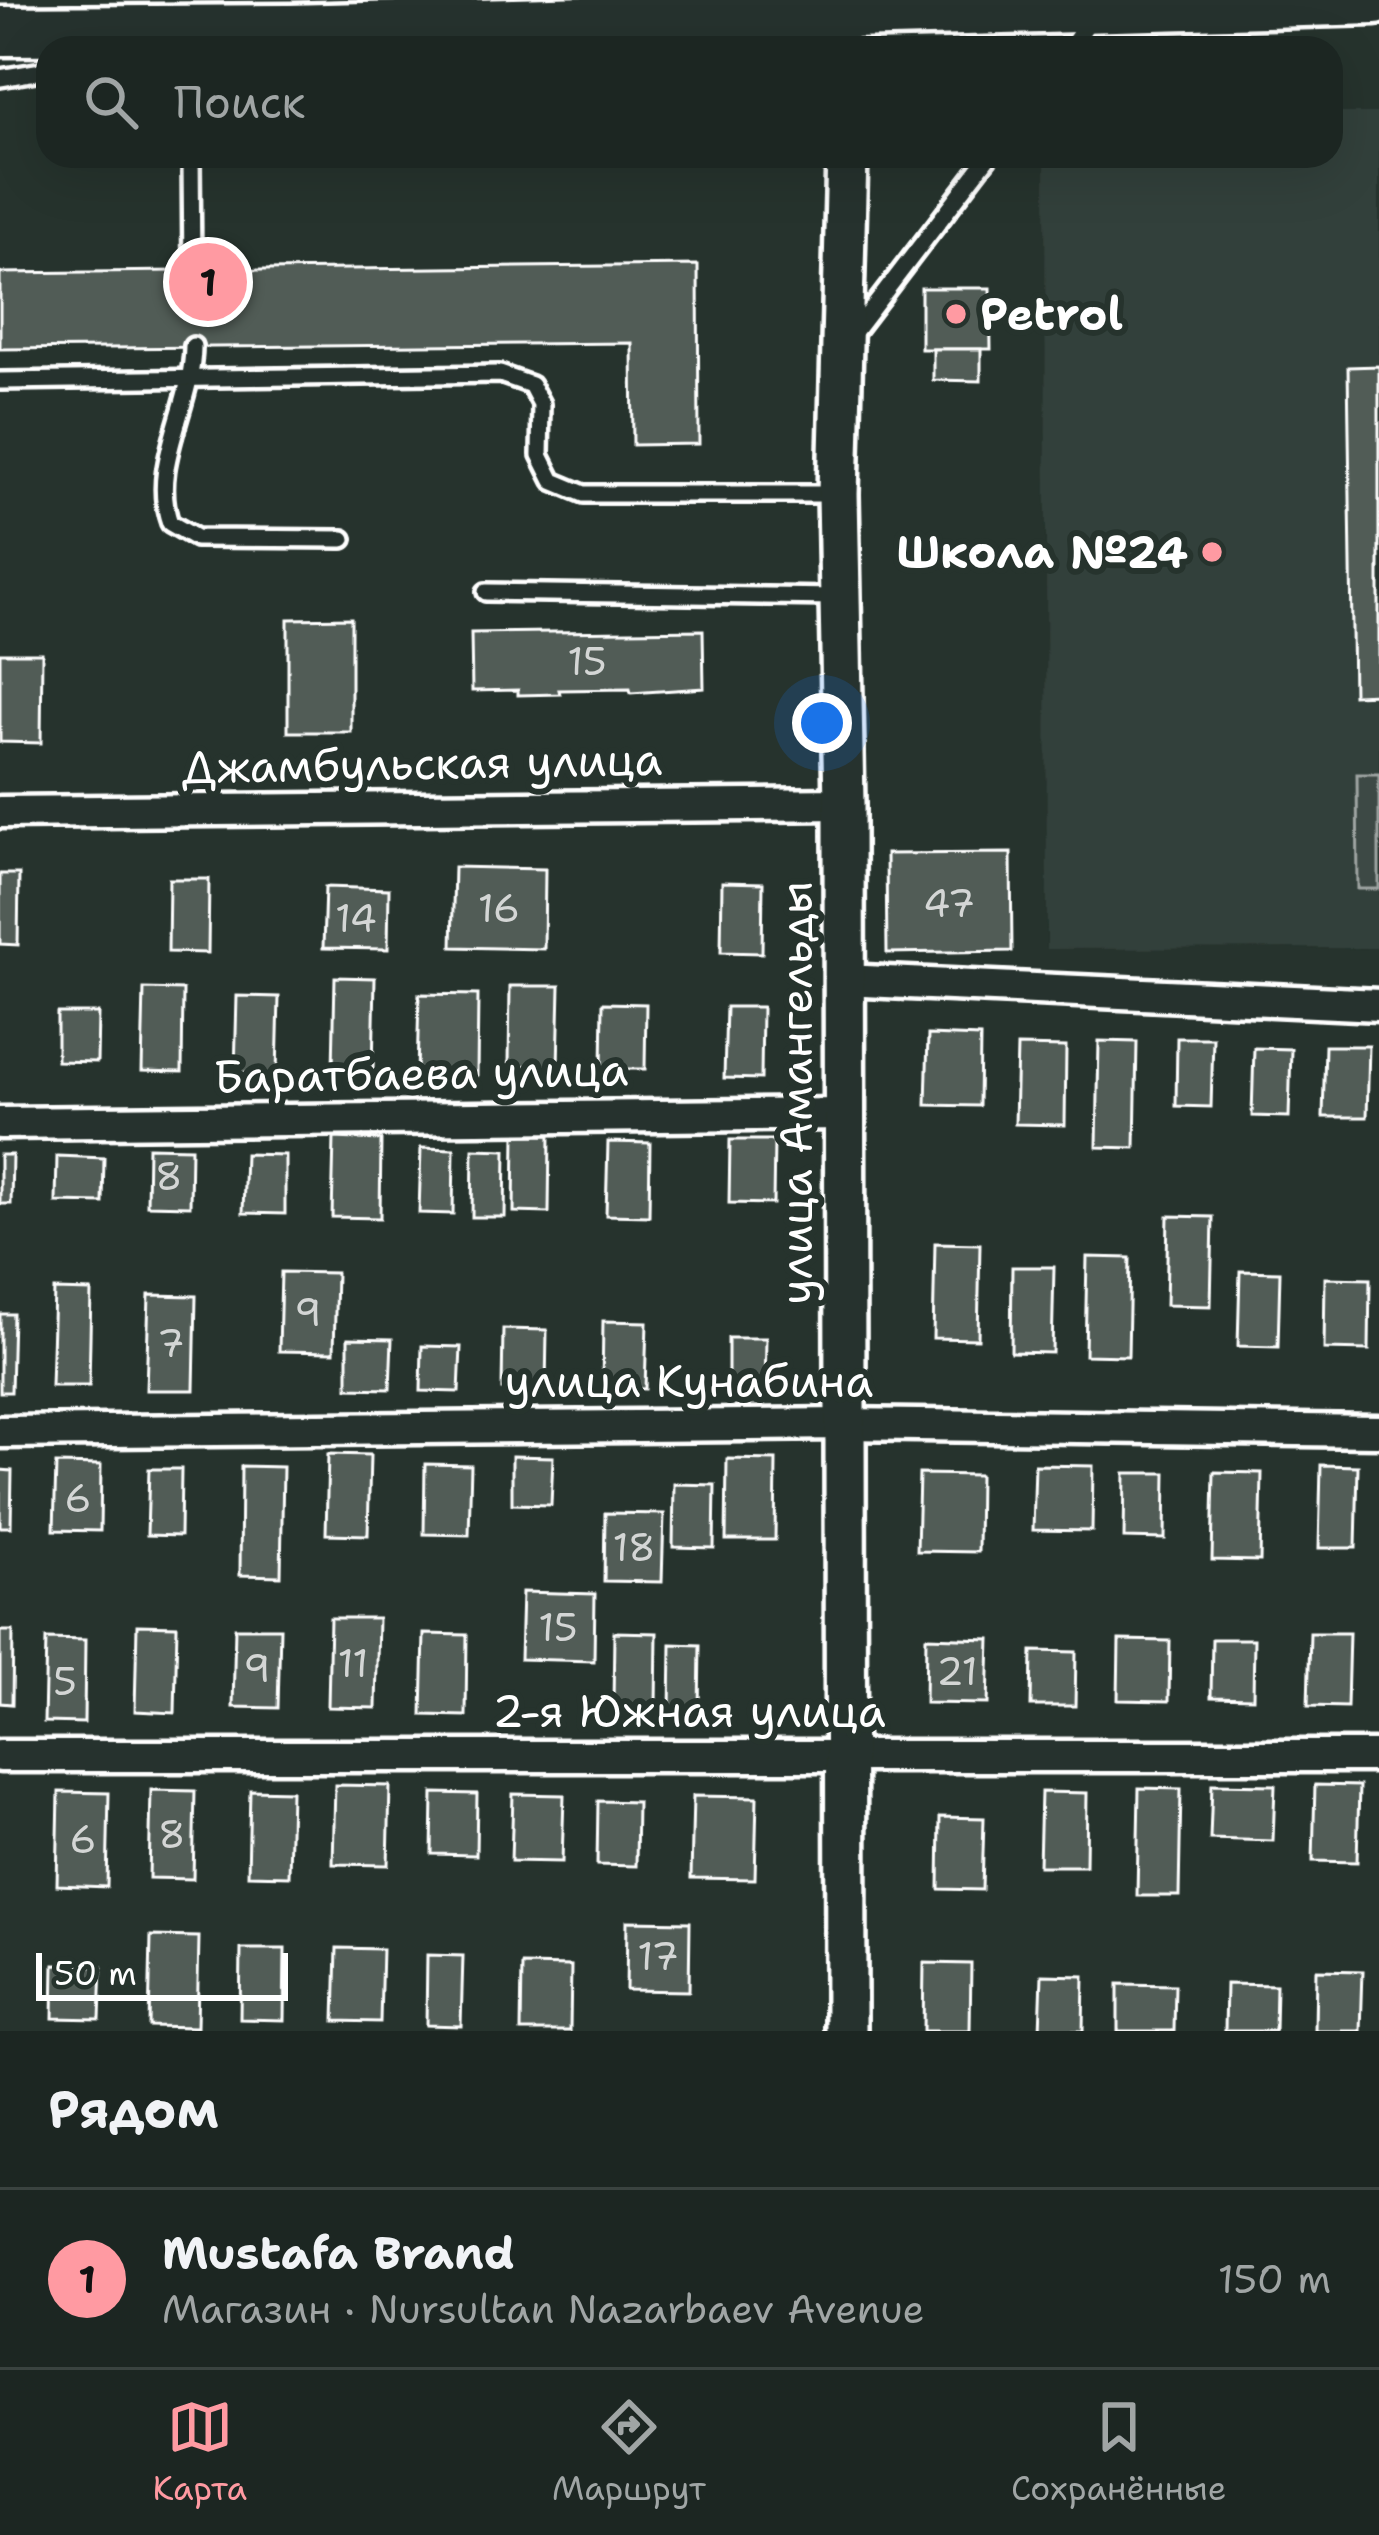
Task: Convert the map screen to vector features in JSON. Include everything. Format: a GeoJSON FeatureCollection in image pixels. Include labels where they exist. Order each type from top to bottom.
{"type":"FeatureCollection","features":[{"type":"Feature","properties":{"kind":"main road"},"geometry":{"type":"LineString","coordinates":[[0,32],[852,30],[1100,7],[1375,0]]}},
{"type":"Feature","properties":{"kind":"street","name":"улица Амангельды"},"geometry":{"type":"LineString","coordinates":[[846,2031],[844,804],[838,494],[847,168]]}},
{"type":"Feature","properties":{"kind":"street","name":"Джамбульская улица"},"geometry":{"type":"LineString","coordinates":[[0,812],[844,804]]}},
{"type":"Feature","properties":{"kind":"street"},"geometry":{"type":"LineString","coordinates":[[843,980],[1379,1005]]}},
{"type":"Feature","properties":{"kind":"street","name":"Баратбаева улица"},"geometry":{"type":"LineString","coordinates":[[0,1123],[844,1114]]}},
{"type":"Feature","properties":{"kind":"street","name":"улица Кунабина"},"geometry":{"type":"LineString","coordinates":[[0,1432],[843,1424],[1379,1431]]}},
{"type":"Feature","properties":{"kind":"street","name":"2-я Южная улица"},"geometry":{"type":"LineString","coordinates":[[0,1756],[1379,1756]]}},
{"type":"Feature","properties":{"kind":"lane"},"geometry":{"type":"LineString","coordinates":[[1079,36],[1100,7]]}},
{"type":"Feature","properties":{"kind":"lane"},"geometry":{"type":"LineString","coordinates":[[252,36],[290,29]]}},
{"type":"Feature","properties":{"kind":"lane"},"geometry":{"type":"LineString","coordinates":[[0,78],[36,72]]}},
{"type":"Feature","properties":{"kind":"lane"},"geometry":{"type":"LineString","coordinates":[[191,168],[192,270]]}},
{"type":"Feature","properties":{"kind":"lane"},"geometry":{"type":"LineString","coordinates":[[839,351],[980,168]]}},
{"type":"Feature","properties":{"kind":"lane"},"geometry":{"type":"LineString","coordinates":[[193,346],[193,378],[169,452],[164,505],[170,523],[196,538],[343,538]]}},
{"type":"Feature","properties":{"kind":"lane"},"geometry":{"type":"LineString","coordinates":[[0,381],[500,374],[531,385],[541,404],[539,454],[553,481],[584,494],[838,494]]}},
{"type":"Feature","properties":{"kind":"lane"},"geometry":{"type":"LineString","coordinates":[[486,592],[840,597]]}},
{"type":"Feature","properties":{"kind":"shaded area","name":"Школа №24"},"geometry":{"type":"Polygon","coordinates":[[[1343,113],[1379,113],[1379,948],[1047,949],[1045,168],[1343,168],[1343,113]]]}},
{"type":"Feature","properties":{"kind":"shaded area"},"geometry":{"type":"Polygon","coordinates":[[[1357,774],[1379,774],[1379,889],[1358,889],[1357,774]]]}},
{"type":"Feature","properties":{"kind":"building"},"geometry":{"type":"Polygon","coordinates":[[[698,265],[699,444],[633,445],[632,343],[0,349],[0,273],[698,265]]]}},
{"type":"Feature","properties":{"kind":"building"},"geometry":{"type":"Polygon","coordinates":[[[921,288],[990,288],[991,349],[921,349],[921,288]]]}},
{"type":"Feature","properties":{"kind":"building"},"geometry":{"type":"Polygon","coordinates":[[[933,349],[981,349],[981,381],[933,380],[933,349]]]}},
{"type":"Feature","properties":{"kind":"building"},"geometry":{"type":"Polygon","coordinates":[[[1379,366],[1379,694],[1353,695],[1348,367],[1379,366]]]}},
{"type":"Feature","properties":{"kind":"building"},"geometry":{"type":"Polygon","coordinates":[[[351,618],[351,732],[288,732],[288,619],[351,618]]]}},
{"type":"Feature","properties":{"kind":"building"},"geometry":{"type":"Polygon","coordinates":[[[703,630],[704,688],[518,695],[518,690],[472,691],[471,633],[703,630]]]}},
{"type":"Feature","properties":{"kind":"building"},"geometry":{"type":"Polygon","coordinates":[[[0,653],[42,653],[41,743],[0,742],[0,653]]]}},
{"type":"Feature","properties":{"kind":"building"},"geometry":{"type":"Polygon","coordinates":[[[1011,853],[1012,951],[887,953],[886,854],[1011,853]]]}},
{"type":"Feature","properties":{"kind":"building"},"geometry":{"type":"Polygon","coordinates":[[[454,867],[545,869],[544,949],[452,947],[454,867]]]}},
{"type":"Feature","properties":{"kind":"building"},"geometry":{"type":"Polygon","coordinates":[[[0,874],[19,874],[18,945],[0,944],[0,874]]]}},
{"type":"Feature","properties":{"kind":"building"},"geometry":{"type":"Polygon","coordinates":[[[169,879],[209,879],[208,953],[168,952],[169,879]]]}},
{"type":"Feature","properties":{"kind":"building"},"geometry":{"type":"Polygon","coordinates":[[[722,882],[763,883],[762,953],[721,952],[722,882]]]}},
{"type":"Feature","properties":{"kind":"building"},"geometry":{"type":"Polygon","coordinates":[[[325,887],[389,889],[388,949],[323,948],[325,887]]]}},
{"type":"Feature","properties":{"kind":"building"},"geometry":{"type":"Polygon","coordinates":[[[335,977],[375,978],[373,1070],[333,1069],[335,977]]]}},
{"type":"Feature","properties":{"kind":"building"},"geometry":{"type":"Polygon","coordinates":[[[510,986],[560,986],[558,1067],[509,1065],[510,986]]]}},
{"type":"Feature","properties":{"kind":"building"},"geometry":{"type":"Polygon","coordinates":[[[144,989],[183,990],[182,1072],[142,1071],[144,989]]]}},
{"type":"Feature","properties":{"kind":"building"},"geometry":{"type":"Polygon","coordinates":[[[419,994],[478,995],[477,1076],[417,1075],[419,994]]]}},
{"type":"Feature","properties":{"kind":"building"},"geometry":{"type":"Polygon","coordinates":[[[237,996],[279,997],[277,1074],[235,1073],[237,996]]]}},
{"type":"Feature","properties":{"kind":"building"},"geometry":{"type":"Polygon","coordinates":[[[603,1003],[646,1004],[645,1069],[602,1069],[603,1003]]]}},
{"type":"Feature","properties":{"kind":"building"},"geometry":{"type":"Polygon","coordinates":[[[726,1007],[762,1007],[761,1079],[724,1078],[726,1007]]]}},
{"type":"Feature","properties":{"kind":"building"},"geometry":{"type":"Polygon","coordinates":[[[57,1013],[98,1013],[97,1062],[57,1061],[57,1013]]]}},
{"type":"Feature","properties":{"kind":"building"},"geometry":{"type":"Polygon","coordinates":[[[928,1035],[980,1037],[979,1106],[926,1105],[928,1035]]]}},
{"type":"Feature","properties":{"kind":"building"},"geometry":{"type":"Polygon","coordinates":[[[1177,1038],[1213,1038],[1211,1107],[1176,1106],[1177,1038]]]}},
{"type":"Feature","properties":{"kind":"building"},"geometry":{"type":"Polygon","coordinates":[[[1099,1041],[1137,1042],[1135,1148],[1097,1147],[1099,1041]]]}},
{"type":"Feature","properties":{"kind":"building"},"geometry":{"type":"Polygon","coordinates":[[[1017,1046],[1066,1047],[1065,1125],[1015,1124],[1017,1046]]]}},
{"type":"Feature","properties":{"kind":"building"},"geometry":{"type":"Polygon","coordinates":[[[1325,1046],[1369,1046],[1367,1117],[1323,1117],[1325,1046]]]}},
{"type":"Feature","properties":{"kind":"building"},"geometry":{"type":"Polygon","coordinates":[[[1254,1048],[1291,1049],[1289,1117],[1252,1116],[1254,1048]]]}},
{"type":"Feature","properties":{"kind":"building"},"geometry":{"type":"Polygon","coordinates":[[[515,1134],[550,1135],[549,1213],[514,1212],[515,1134]]]}},
{"type":"Feature","properties":{"kind":"building"},"geometry":{"type":"Polygon","coordinates":[[[334,1138],[381,1140],[380,1218],[332,1217],[334,1138]]]}},
{"type":"Feature","properties":{"kind":"building"},"geometry":{"type":"Polygon","coordinates":[[[730,1140],[774,1140],[773,1204],[729,1203],[730,1140]]]}},
{"type":"Feature","properties":{"kind":"building"},"geometry":{"type":"Polygon","coordinates":[[[608,1142],[650,1143],[649,1216],[606,1215],[608,1142]]]}},
{"type":"Feature","properties":{"kind":"building"},"geometry":{"type":"Polygon","coordinates":[[[148,1147],[191,1148],[190,1206],[147,1205],[148,1147]]]}},
{"type":"Feature","properties":{"kind":"building"},"geometry":{"type":"Polygon","coordinates":[[[421,1148],[454,1149],[453,1214],[419,1213],[421,1148]]]}},
{"type":"Feature","properties":{"kind":"building"},"geometry":{"type":"Polygon","coordinates":[[[473,1149],[506,1150],[505,1217],[472,1217],[473,1149]]]}},
{"type":"Feature","properties":{"kind":"building"},"geometry":{"type":"Polygon","coordinates":[[[245,1154],[285,1155],[285,1214],[243,1213],[245,1154]]]}},
{"type":"Feature","properties":{"kind":"building"},"geometry":{"type":"Polygon","coordinates":[[[0,1155],[12,1155],[11,1204],[0,1204],[0,1155]]]}},
{"type":"Feature","properties":{"kind":"building"},"geometry":{"type":"Polygon","coordinates":[[[57,1156],[104,1158],[103,1203],[56,1202],[57,1156]]]}},
{"type":"Feature","properties":{"kind":"building"},"geometry":{"type":"Polygon","coordinates":[[[1168,1216],[1213,1217],[1211,1306],[1166,1305],[1168,1216]]]}},
{"type":"Feature","properties":{"kind":"building"},"geometry":{"type":"Polygon","coordinates":[[[935,1243],[980,1244],[978,1339],[933,1338],[935,1243]]]}},
{"type":"Feature","properties":{"kind":"building"},"geometry":{"type":"Polygon","coordinates":[[[1087,1257],[1130,1258],[1128,1356],[1085,1355],[1087,1257]]]}},
{"type":"Feature","properties":{"kind":"building"},"geometry":{"type":"Polygon","coordinates":[[[1012,1267],[1054,1267],[1052,1353],[1011,1352],[1012,1267]]]}},
{"type":"Feature","properties":{"kind":"building"},"geometry":{"type":"Polygon","coordinates":[[[1240,1271],[1280,1272],[1278,1347],[1238,1346],[1240,1271]]]}},
{"type":"Feature","properties":{"kind":"building"},"geometry":{"type":"Polygon","coordinates":[[[281,1272],[336,1273],[334,1352],[279,1351],[281,1272]]]}},
{"type":"Feature","properties":{"kind":"building"},"geometry":{"type":"Polygon","coordinates":[[[1325,1278],[1370,1279],[1369,1350],[1324,1349],[1325,1278]]]}},
{"type":"Feature","properties":{"kind":"building"},"geometry":{"type":"Polygon","coordinates":[[[54,1290],[91,1291],[89,1386],[51,1386],[54,1290]]]}},
{"type":"Feature","properties":{"kind":"building"},"geometry":{"type":"Polygon","coordinates":[[[149,1295],[196,1296],[194,1390],[146,1390],[149,1295]]]}},
{"type":"Feature","properties":{"kind":"building"},"geometry":{"type":"Polygon","coordinates":[[[0,1314],[13,1314],[11,1392],[0,1392],[0,1314]]]}},
{"type":"Feature","properties":{"kind":"building"},"geometry":{"type":"Polygon","coordinates":[[[603,1321],[647,1322],[645,1389],[602,1388],[603,1321]]]}},
{"type":"Feature","properties":{"kind":"building"},"geometry":{"type":"Polygon","coordinates":[[[503,1329],[547,1330],[546,1389],[502,1389],[503,1329]]]}},
{"type":"Feature","properties":{"kind":"building"},"geometry":{"type":"Polygon","coordinates":[[[348,1338],[392,1339],[390,1389],[348,1388],[348,1338]]]}},
{"type":"Feature","properties":{"kind":"building"},"geometry":{"type":"Polygon","coordinates":[[[728,1338],[766,1338],[765,1392],[728,1391],[728,1338]]]}},
{"type":"Feature","properties":{"kind":"building"},"geometry":{"type":"Polygon","coordinates":[[[422,1346],[461,1347],[459,1392],[421,1391],[422,1346]]]}},
{"type":"Feature","properties":{"kind":"building"},"geometry":{"type":"Polygon","coordinates":[[[328,1454],[370,1455],[368,1535],[326,1534],[328,1454]]]}},
{"type":"Feature","properties":{"kind":"building"},"geometry":{"type":"Polygon","coordinates":[[[512,1456],[553,1457],[551,1505],[512,1504],[512,1456]]]}},
{"type":"Feature","properties":{"kind":"building"},"geometry":{"type":"Polygon","coordinates":[[[727,1459],[776,1460],[775,1540],[726,1540],[727,1459]]]}},
{"type":"Feature","properties":{"kind":"building"},"geometry":{"type":"Polygon","coordinates":[[[56,1464],[101,1465],[100,1531],[54,1530],[56,1464]]]}},
{"type":"Feature","properties":{"kind":"building"},"geometry":{"type":"Polygon","coordinates":[[[425,1464],[471,1465],[469,1535],[424,1534],[425,1464]]]}},
{"type":"Feature","properties":{"kind":"building"},"geometry":{"type":"Polygon","coordinates":[[[1035,1465],[1093,1466],[1092,1531],[1033,1530],[1035,1465]]]}},
{"type":"Feature","properties":{"kind":"building"},"geometry":{"type":"Polygon","coordinates":[[[1321,1465],[1358,1466],[1356,1548],[1319,1548],[1321,1465]]]}},
{"type":"Feature","properties":{"kind":"building"},"geometry":{"type":"Polygon","coordinates":[[[241,1466],[283,1467],[281,1576],[240,1575],[241,1466]]]}},
{"type":"Feature","properties":{"kind":"building"},"geometry":{"type":"Polygon","coordinates":[[[149,1469],[181,1469],[180,1536],[147,1535],[149,1469]]]}},
{"type":"Feature","properties":{"kind":"building"},"geometry":{"type":"Polygon","coordinates":[[[0,1470],[12,1471],[11,1527],[0,1527],[0,1470]]]}},
{"type":"Feature","properties":{"kind":"building"},"geometry":{"type":"Polygon","coordinates":[[[1214,1472],[1262,1473],[1260,1561],[1212,1560],[1214,1472]]]}},
{"type":"Feature","properties":{"kind":"building"},"geometry":{"type":"Polygon","coordinates":[[[1125,1473],[1166,1473],[1165,1539],[1124,1538],[1125,1473]]]}},
{"type":"Feature","properties":{"kind":"building"},"geometry":{"type":"Polygon","coordinates":[[[919,1474],[979,1475],[978,1552],[917,1551],[919,1474]]]}},
{"type":"Feature","properties":{"kind":"building"},"geometry":{"type":"Polygon","coordinates":[[[674,1484],[715,1485],[714,1548],[673,1547],[674,1484]]]}},
{"type":"Feature","properties":{"kind":"building"},"geometry":{"type":"Polygon","coordinates":[[[605,1513],[664,1514],[662,1582],[604,1581],[605,1513]]]}},
{"type":"Feature","properties":{"kind":"building"},"geometry":{"type":"Polygon","coordinates":[[[522,1592],[595,1594],[594,1661],[520,1659],[522,1592]]]}},
{"type":"Feature","properties":{"kind":"building"},"geometry":{"type":"Polygon","coordinates":[[[330,1618],[378,1618],[376,1708],[328,1707],[330,1618]]]}},
{"type":"Feature","properties":{"kind":"building"},"geometry":{"type":"Polygon","coordinates":[[[137,1625],[177,1626],[175,1713],[135,1711],[137,1625]]]}},
{"type":"Feature","properties":{"kind":"building"},"geometry":{"type":"Polygon","coordinates":[[[235,1628],[280,1628],[278,1708],[233,1707],[235,1628]]]}},
{"type":"Feature","properties":{"kind":"building"},"geometry":{"type":"Polygon","coordinates":[[[0,1631],[13,1631],[12,1704],[0,1703],[0,1631]]]}},
{"type":"Feature","properties":{"kind":"building"},"geometry":{"type":"Polygon","coordinates":[[[614,1632],[657,1633],[656,1707],[613,1706],[614,1632]]]}},
{"type":"Feature","properties":{"kind":"building"},"geometry":{"type":"Polygon","coordinates":[[[1310,1633],[1349,1633],[1347,1707],[1308,1706],[1310,1633]]]}},
{"type":"Feature","properties":{"kind":"building"},"geometry":{"type":"Polygon","coordinates":[[[424,1634],[467,1635],[466,1716],[422,1715],[424,1634]]]}},
{"type":"Feature","properties":{"kind":"building"},"geometry":{"type":"Polygon","coordinates":[[[926,1637],[990,1639],[988,1704],[925,1703],[926,1637]]]}},
{"type":"Feature","properties":{"kind":"building"},"geometry":{"type":"Polygon","coordinates":[[[46,1639],[85,1640],[84,1723],[44,1722],[46,1639]]]}},
{"type":"Feature","properties":{"kind":"building"},"geometry":{"type":"Polygon","coordinates":[[[1212,1639],[1254,1639],[1253,1698],[1211,1697],[1212,1639]]]}},
{"type":"Feature","properties":{"kind":"building"},"geometry":{"type":"Polygon","coordinates":[[[1119,1640],[1170,1641],[1169,1701],[1118,1700],[1119,1640]]]}},
{"type":"Feature","properties":{"kind":"building"},"geometry":{"type":"Polygon","coordinates":[[[671,1644],[700,1645],[699,1712],[670,1712],[671,1644]]]}},
{"type":"Feature","properties":{"kind":"building"},"geometry":{"type":"Polygon","coordinates":[[[1032,1651],[1076,1652],[1075,1706],[1031,1706],[1032,1651]]]}},
{"type":"Feature","properties":{"kind":"building"},"geometry":{"type":"Polygon","coordinates":[[[1212,1784],[1275,1785],[1273,1841],[1210,1839],[1212,1784]]]}},
{"type":"Feature","properties":{"kind":"building"},"geometry":{"type":"Polygon","coordinates":[[[335,1785],[390,1786],[388,1865],[333,1864],[335,1785]]]}},
{"type":"Feature","properties":{"kind":"building"},"geometry":{"type":"Polygon","coordinates":[[[1315,1785],[1359,1786],[1357,1862],[1313,1861],[1315,1785]]]}},
{"type":"Feature","properties":{"kind":"building"},"geometry":{"type":"Polygon","coordinates":[[[1139,1788],[1181,1789],[1179,1896],[1137,1896],[1139,1788]]]}},
{"type":"Feature","properties":{"kind":"building"},"geometry":{"type":"Polygon","coordinates":[[[151,1790],[195,1791],[193,1879],[149,1878],[151,1790]]]}},
{"type":"Feature","properties":{"kind":"building"},"geometry":{"type":"Polygon","coordinates":[[[250,1790],[291,1791],[289,1876],[248,1875],[250,1790]]]}},
{"type":"Feature","properties":{"kind":"building"},"geometry":{"type":"Polygon","coordinates":[[[59,1792],[109,1793],[107,1887],[57,1885],[59,1792]]]}},
{"type":"Feature","properties":{"kind":"building"},"geometry":{"type":"Polygon","coordinates":[[[1041,1792],[1087,1793],[1086,1866],[1039,1866],[1041,1792]]]}},
{"type":"Feature","properties":{"kind":"building"},"geometry":{"type":"Polygon","coordinates":[[[433,1793],[477,1794],[476,1855],[432,1854],[433,1793]]]}},
{"type":"Feature","properties":{"kind":"building"},"geometry":{"type":"Polygon","coordinates":[[[513,1794],[564,1795],[562,1862],[511,1861],[513,1794]]]}},
{"type":"Feature","properties":{"kind":"building"},"geometry":{"type":"Polygon","coordinates":[[[693,1796],[757,1797],[755,1879],[691,1878],[693,1796]]]}},
{"type":"Feature","properties":{"kind":"building"},"geometry":{"type":"Polygon","coordinates":[[[598,1801],[637,1802],[636,1866],[597,1865],[598,1801]]]}},
{"type":"Feature","properties":{"kind":"building"},"geometry":{"type":"Polygon","coordinates":[[[940,1817],[984,1818],[982,1890],[939,1889],[940,1817]]]}},
{"type":"Feature","properties":{"kind":"building"},"geometry":{"type":"Polygon","coordinates":[[[627,1921],[690,1922],[689,1991],[626,1990],[627,1921]]]}},
{"type":"Feature","properties":{"kind":"building"},"geometry":{"type":"Polygon","coordinates":[[[151,1936],[199,1937],[197,2027],[149,2026],[151,1936]]]}},
{"type":"Feature","properties":{"kind":"building"},"geometry":{"type":"Polygon","coordinates":[[[337,1948],[382,1949],[380,2022],[335,2021],[337,1948]]]}},
{"type":"Feature","properties":{"kind":"building"},"geometry":{"type":"Polygon","coordinates":[[[241,1949],[285,1949],[284,2020],[240,2019],[241,1949]]]}},
{"type":"Feature","properties":{"kind":"building"},"geometry":{"type":"Polygon","coordinates":[[[427,1955],[463,1956],[461,2026],[426,2025],[427,1955]]]}},
{"type":"Feature","properties":{"kind":"building"},"geometry":{"type":"Polygon","coordinates":[[[924,1963],[971,1964],[970,2031],[923,2031],[924,1963]]]}},
{"type":"Feature","properties":{"kind":"building"},"geometry":{"type":"Polygon","coordinates":[[[54,1965],[102,1966],[100,2019],[53,2018],[54,1965]]]}},
{"type":"Feature","properties":{"kind":"building"},"geometry":{"type":"Polygon","coordinates":[[[522,1965],[571,1966],[570,2031],[521,2031],[522,1965]]]}},
{"type":"Feature","properties":{"kind":"building"},"geometry":{"type":"Polygon","coordinates":[[[1316,1970],[1363,1971],[1361,2031],[1315,2031],[1316,1970]]]}},
{"type":"Feature","properties":{"kind":"building"},"geometry":{"type":"Polygon","coordinates":[[[1042,1975],[1084,1976],[1083,2031],[1040,2031],[1042,1975]]]}},
{"type":"Feature","properties":{"kind":"building"},"geometry":{"type":"Polygon","coordinates":[[[1118,1984],[1175,1985],[1174,2031],[1118,2031],[1118,1984]]]}},
{"type":"Feature","properties":{"kind":"building"},"geometry":{"type":"Polygon","coordinates":[[[1226,1984],[1276,1985],[1275,2031],[1225,2031],[1226,1984]]]}},
{"type":"Feature","properties":{"kind":"place","name":"Mustafa Brand"},"geometry":{"type":"Point","coordinates":[208,282]}},
{"type":"Feature","properties":{"kind":"place","name":"Petrol"},"geometry":{"type":"Point","coordinates":[956,314]}},
{"type":"Feature","properties":{"kind":"place","name":"Школа №24"},"geometry":{"type":"Point","coordinates":[1212,552]}}]}
